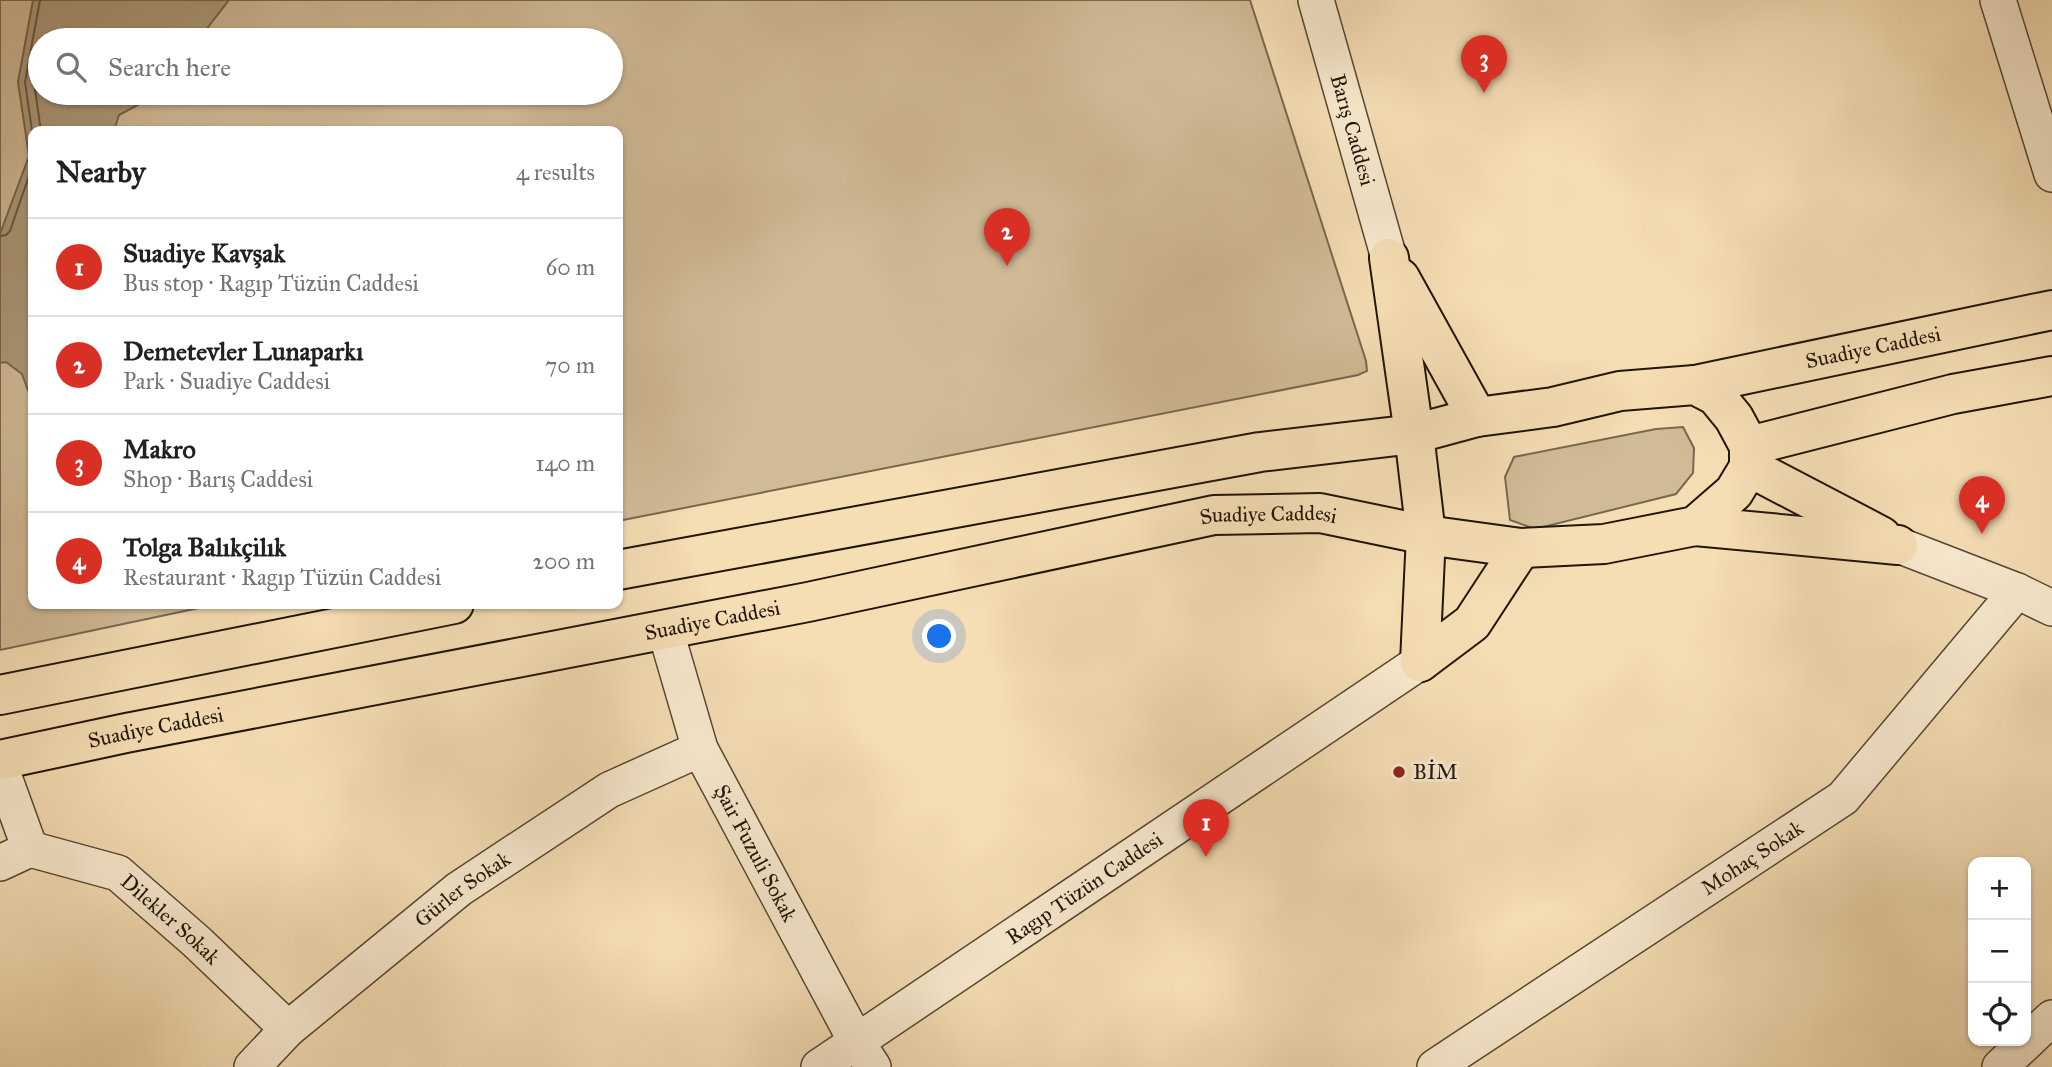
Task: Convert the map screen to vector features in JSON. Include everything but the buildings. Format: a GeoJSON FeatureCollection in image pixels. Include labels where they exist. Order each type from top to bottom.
{"type":"FeatureCollection","features":[{"type":"Feature","properties":{"kind":"main road","name":"Barış Caddesi"},"geometry":{"type":"LineString","coordinates":[[1389,258],[1477,417]]}},
{"type":"Feature","properties":{"kind":"main road","name":"Barış Caddesi"},"geometry":{"type":"LineString","coordinates":[[1389,258],[1414,434]]}},
{"type":"Feature","properties":{"kind":"main road","name":"Suadiye Caddesi"},"geometry":{"type":"LineString","coordinates":[[623,569],[1260,452],[1414,434],[1477,417],[1553,407],[1620,391],[1695,385],[2052,310]]}},
{"type":"Feature","properties":{"kind":"main road"},"geometry":{"type":"LineString","coordinates":[[1749,457],[1952,394],[2052,376]]}},
{"type":"Feature","properties":{"kind":"main road"},"geometry":{"type":"LineString","coordinates":[[1695,385],[1716,396],[1734,418],[1749,457],[1898,545]]}},
{"type":"Feature","properties":{"kind":"main road"},"geometry":{"type":"LineString","coordinates":[[1414,434],[1426,535],[1420,662]]}},
{"type":"Feature","properties":{"kind":"main road","name":"Suadiye Caddesi"},"geometry":{"type":"LineString","coordinates":[[0,760],[126,733],[822,599],[1214,514],[1320,513],[1426,535],[1521,548],[1604,544],[1695,526],[1734,492],[1749,457]]}},
{"type":"Feature","properties":{"kind":"main road"},"geometry":{"type":"LineString","coordinates":[[1695,526],[1898,545]]}},
{"type":"Feature","properties":{"kind":"main road","name":"Ragıp Tüzün Caddesi"},"geometry":{"type":"LineString","coordinates":[[1420,662],[1472,623],[1521,548]]}},
{"type":"Feature","properties":{"kind":"main road"},"geometry":{"type":"LineString","coordinates":[[0,695],[429,609]]}},
{"type":"Feature","properties":{"kind":"street","name":"Barış Caddesi"},"geometry":{"type":"LineString","coordinates":[[1316,0],[1389,258]]}},
{"type":"Feature","properties":{"kind":"street"},"geometry":{"type":"LineString","coordinates":[[1998,0],[2052,174]]}},
{"type":"Feature","properties":{"kind":"street"},"geometry":{"type":"LineString","coordinates":[[1898,545],[2017,591],[2052,608]]}},
{"type":"Feature","properties":{"kind":"street","name":"Mohaç Sokak"},"geometry":{"type":"LineString","coordinates":[[1434,1067],[1843,798],[2017,591]]}},
{"type":"Feature","properties":{"kind":"street","name":"Şair Fuzuli Sokak"},"geometry":{"type":"LineString","coordinates":[[665,629],[700,749],[864,1054]]}},
{"type":"Feature","properties":{"kind":"street","name":"Ragıp Tüzün Caddesi"},"geometry":{"type":"LineString","coordinates":[[819,1067],[864,1054],[1420,662]]}},
{"type":"Feature","properties":{"kind":"street","name":"Gürler Sokak"},"geometry":{"type":"LineString","coordinates":[[252,1067],[288,1029],[459,889],[609,790],[700,749]]}},
{"type":"Feature","properties":{"kind":"street"},"geometry":{"type":"LineString","coordinates":[[0,766],[15,856]]}},
{"type":"Feature","properties":{"kind":"street","name":"Dilekler Sokak"},"geometry":{"type":"LineString","coordinates":[[15,856],[118,873],[197,942],[288,1029]]}},
{"type":"Feature","properties":{"kind":"street"},"geometry":{"type":"LineString","coordinates":[[2000,1067],[2052,1018]]}},
{"type":"Feature","properties":{"kind":"shaded area"},"geometry":{"type":"Polygon","coordinates":[[[0,0],[1250,0],[1367,371],[1358,375],[623,520],[623,126],[28,126],[28,609],[194,609],[0,650],[0,0]]]}},
{"type":"Feature","properties":{"kind":"shaded area"},"geometry":{"type":"Polygon","coordinates":[[[1683,427],[1694,448],[1693,473],[1676,494],[1535,529],[1510,520],[1505,477],[1514,457],[1656,429],[1683,427]]]}},
{"type":"Feature","properties":{"kind":"water"},"geometry":{"type":"Polygon","coordinates":[[[33,0],[229,0],[207,28],[28,28],[28,105],[138,105],[119,115],[116,126],[28,126],[28,149],[18,82],[33,0]]]}},
{"type":"Feature","properties":{"kind":"water"},"geometry":{"type":"Polygon","coordinates":[[[28,159],[28,390],[22,374],[6,362],[0,363],[0,234],[28,159]]]}},
{"type":"Feature","properties":{"kind":"place","name":"Makro"},"geometry":{"type":"Point","coordinates":[1484,93]}},
{"type":"Feature","properties":{"kind":"place","name":"Demetevler Lunaparkı"},"geometry":{"type":"Point","coordinates":[1007,266]}},
{"type":"Feature","properties":{"kind":"place","name":"Tolga Balıkçilık"},"geometry":{"type":"Point","coordinates":[1982,534]}},
{"type":"Feature","properties":{"kind":"place","name":"BİM"},"geometry":{"type":"Point","coordinates":[1399,772]}},
{"type":"Feature","properties":{"kind":"place","name":"Suadiye Kavşak"},"geometry":{"type":"Point","coordinates":[1206,857]}}]}
